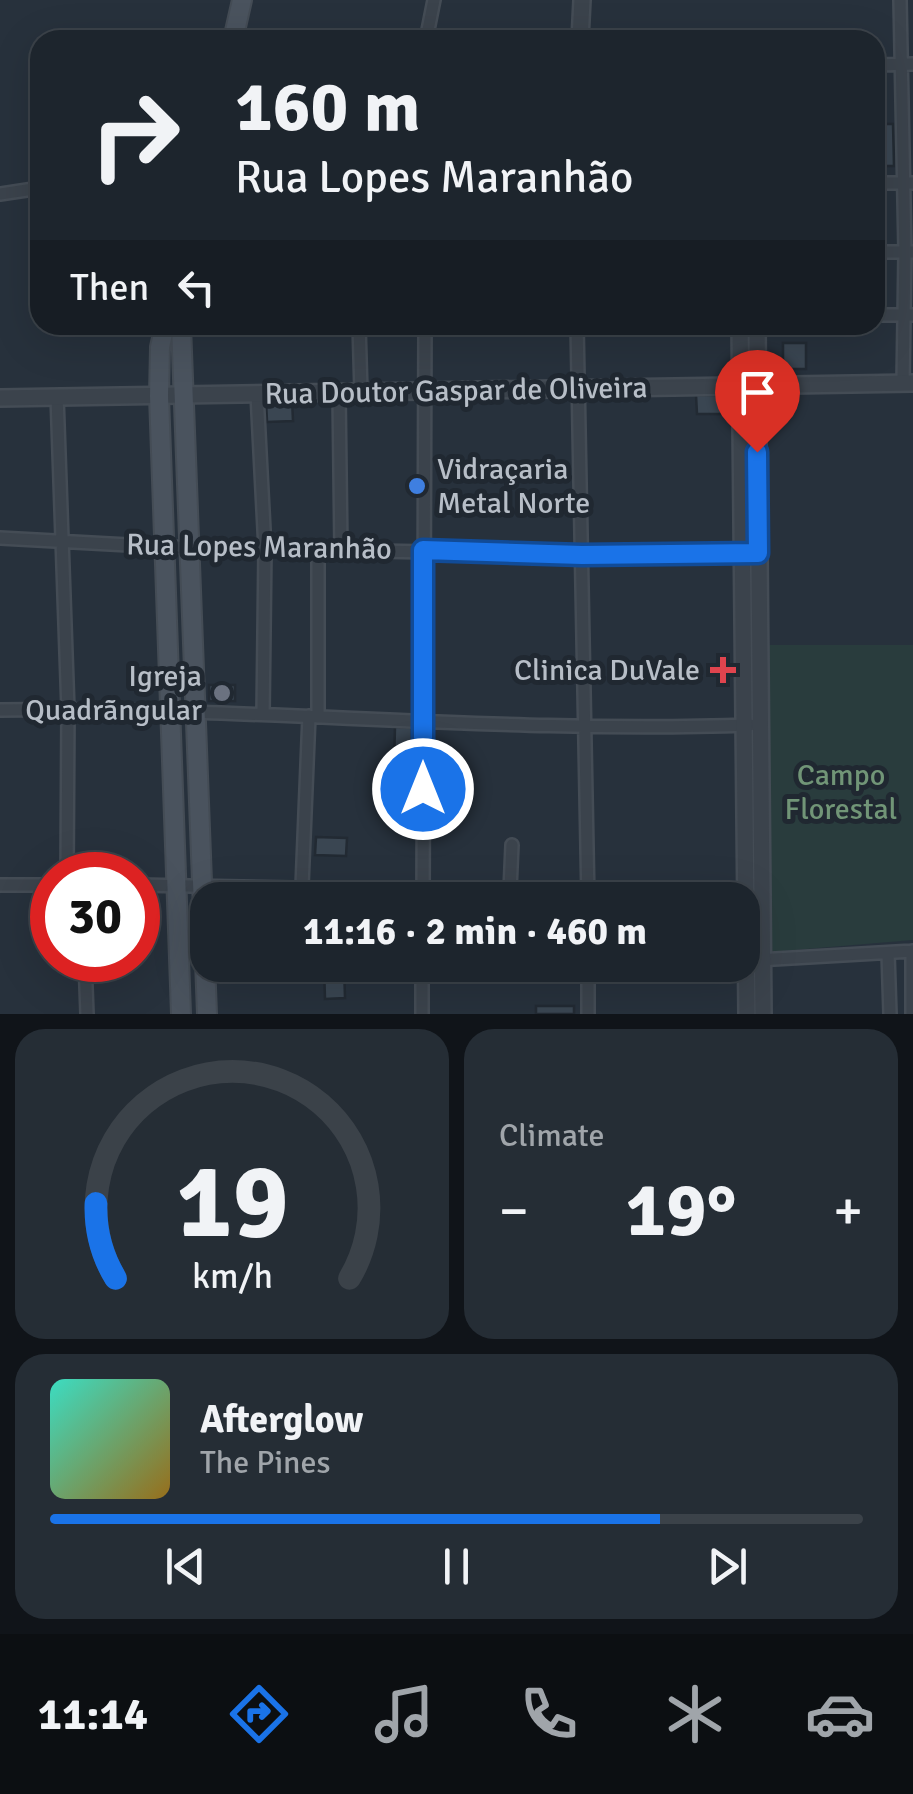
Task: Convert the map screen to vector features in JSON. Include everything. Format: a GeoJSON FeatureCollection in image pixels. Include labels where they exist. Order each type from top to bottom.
{"type":"FeatureCollection","features":[{"type":"Feature","properties":{"kind":"main road"},"geometry":{"type":"LineString","coordinates":[[235,30],[242,0]]}},
{"type":"Feature","properties":{"kind":"main road"},"geometry":{"type":"LineString","coordinates":[[162,335],[158,396],[182,1014]]}},
{"type":"Feature","properties":{"kind":"main road"},"geometry":{"type":"LineString","coordinates":[[180,335],[201,882]]}},
{"type":"Feature","properties":{"kind":"main road"},"geometry":{"type":"LineString","coordinates":[[206,982],[207,1014]]}},
{"type":"Feature","properties":{"kind":"street"},"geometry":{"type":"LineString","coordinates":[[428,30],[434,0]]}},
{"type":"Feature","properties":{"kind":"street"},"geometry":{"type":"LineString","coordinates":[[580,30],[582,0]]}},
{"type":"Feature","properties":{"kind":"street"},"geometry":{"type":"LineString","coordinates":[[900,0],[908,64],[908,383]]}},
{"type":"Feature","properties":{"kind":"street"},"geometry":{"type":"LineString","coordinates":[[0,194],[30,190]]}},
{"type":"Feature","properties":{"kind":"street"},"geometry":{"type":"LineString","coordinates":[[359,335],[360,392]]}},
{"type":"Feature","properties":{"kind":"street"},"geometry":{"type":"LineString","coordinates":[[423,882],[425,335]]}},
{"type":"Feature","properties":{"kind":"street"},"geometry":{"type":"LineString","coordinates":[[577,335],[588,882]]}},
{"type":"Feature","properties":{"kind":"street"},"geometry":{"type":"LineString","coordinates":[[742,335],[749,385]]}},
{"type":"Feature","properties":{"kind":"street"},"geometry":{"type":"LineString","coordinates":[[744,882],[749,385],[756,335]]}},
{"type":"Feature","properties":{"kind":"street","name":"Rua Doutor Gaspar de Oliveira"},"geometry":{"type":"LineString","coordinates":[[0,398],[908,383]]}},
{"type":"Feature","properties":{"kind":"street"},"geometry":{"type":"LineString","coordinates":[[339,393],[341,550]]}},
{"type":"Feature","properties":{"kind":"street"},"geometry":{"type":"LineString","coordinates":[[257,394],[265,548],[263,714]]}},
{"type":"Feature","properties":{"kind":"street"},"geometry":{"type":"LineString","coordinates":[[57,396],[68,710],[68,852]]}},
{"type":"Feature","properties":{"kind":"street","name":"Rua Lopes Maranhão"},"geometry":{"type":"LineString","coordinates":[[0,538],[164,548],[582,555],[750,553]]}},
{"type":"Feature","properties":{"kind":"street"},"geometry":{"type":"LineString","coordinates":[[302,882],[314,716],[318,550]]}},
{"type":"Feature","properties":{"kind":"street"},"geometry":{"type":"LineString","coordinates":[[750,553],[760,724],[763,1014]]}},
{"type":"Feature","properties":{"kind":"street"},"geometry":{"type":"LineString","coordinates":[[0,710],[585,724],[760,724]]}},
{"type":"Feature","properties":{"kind":"street"},"geometry":{"type":"LineString","coordinates":[[510,882],[512,845]]}},
{"type":"Feature","properties":{"kind":"street"},"geometry":{"type":"LineString","coordinates":[[160,884],[190,884]]}},
{"type":"Feature","properties":{"kind":"street"},"geometry":{"type":"LineString","coordinates":[[0,885],[30,886]]}},
{"type":"Feature","properties":{"kind":"street"},"geometry":{"type":"LineString","coordinates":[[760,898],[764,898]]}},
{"type":"Feature","properties":{"kind":"street"},"geometry":{"type":"LineString","coordinates":[[760,960],[912,951],[912,1014]]}},
{"type":"Feature","properties":{"kind":"street"},"geometry":{"type":"LineString","coordinates":[[888,953],[890,1014]]}},
{"type":"Feature","properties":{"kind":"street"},"geometry":{"type":"LineString","coordinates":[[86,982],[87,1014]]}},
{"type":"Feature","properties":{"kind":"street"},"geometry":{"type":"LineString","coordinates":[[422,982],[422,1014]]}},
{"type":"Feature","properties":{"kind":"street"},"geometry":{"type":"LineString","coordinates":[[588,982],[588,1014]]}},
{"type":"Feature","properties":{"kind":"street"},"geometry":{"type":"LineString","coordinates":[[746,982],[747,1014]]}},
{"type":"Feature","properties":{"kind":"green space","name":"Campo Florestal"},"geometry":{"type":"Polygon","coordinates":[[[768,645],[913,645],[913,940],[770,952],[768,645]]]}},
{"type":"Feature","properties":{"kind":"building"},"geometry":{"type":"Polygon","coordinates":[[[885,124],[893,124],[894,166],[885,166],[885,124]]]}},
{"type":"Feature","properties":{"kind":"building"},"geometry":{"type":"Polygon","coordinates":[[[783,343],[806,343],[806,369],[783,369],[783,343]]]}},
{"type":"Feature","properties":{"kind":"building"},"geometry":{"type":"Polygon","coordinates":[[[696,395],[733,395],[734,414],[697,414],[696,395]]]}},
{"type":"Feature","properties":{"kind":"building"},"geometry":{"type":"Polygon","coordinates":[[[292,399],[293,421],[267,422],[266,400],[292,399]]]}},
{"type":"Feature","properties":{"kind":"building","name":"Igreja Quadrãngular"},"geometry":{"type":"Polygon","coordinates":[[[209,685],[235,685],[235,701],[209,701],[209,685]]]}},
{"type":"Feature","properties":{"kind":"building"},"geometry":{"type":"Polygon","coordinates":[[[395,727],[412,727],[412,765],[394,764],[395,727]]]}},
{"type":"Feature","properties":{"kind":"building"},"geometry":{"type":"Polygon","coordinates":[[[316,837],[347,838],[346,856],[315,855],[316,837]]]}},
{"type":"Feature","properties":{"kind":"building"},"geometry":{"type":"Polygon","coordinates":[[[324,982],[345,982],[345,998],[325,999],[324,982]]]}},
{"type":"Feature","properties":{"kind":"building"},"geometry":{"type":"Polygon","coordinates":[[[536,1006],[574,1006],[574,1014],[536,1014],[536,1006]]]}},
{"type":"Feature","properties":{"kind":"place","name":"Vidraçaria Metal Norte"},"geometry":{"type":"Point","coordinates":[417,486]}},
{"type":"Feature","properties":{"kind":"place","name":"Clinica DuVale"},"geometry":{"type":"Point","coordinates":[723,670]}},
{"type":"Feature","properties":{"kind":"place","name":"Igreja Quadrãngular"},"geometry":{"type":"Point","coordinates":[222,693]}},
{"type":"Feature","properties":{"kind":"route"},"geometry":{"type":"LineString","coordinates":[[423,789],[423,550],[582,555],[758,553],[757,452]]}}]}
